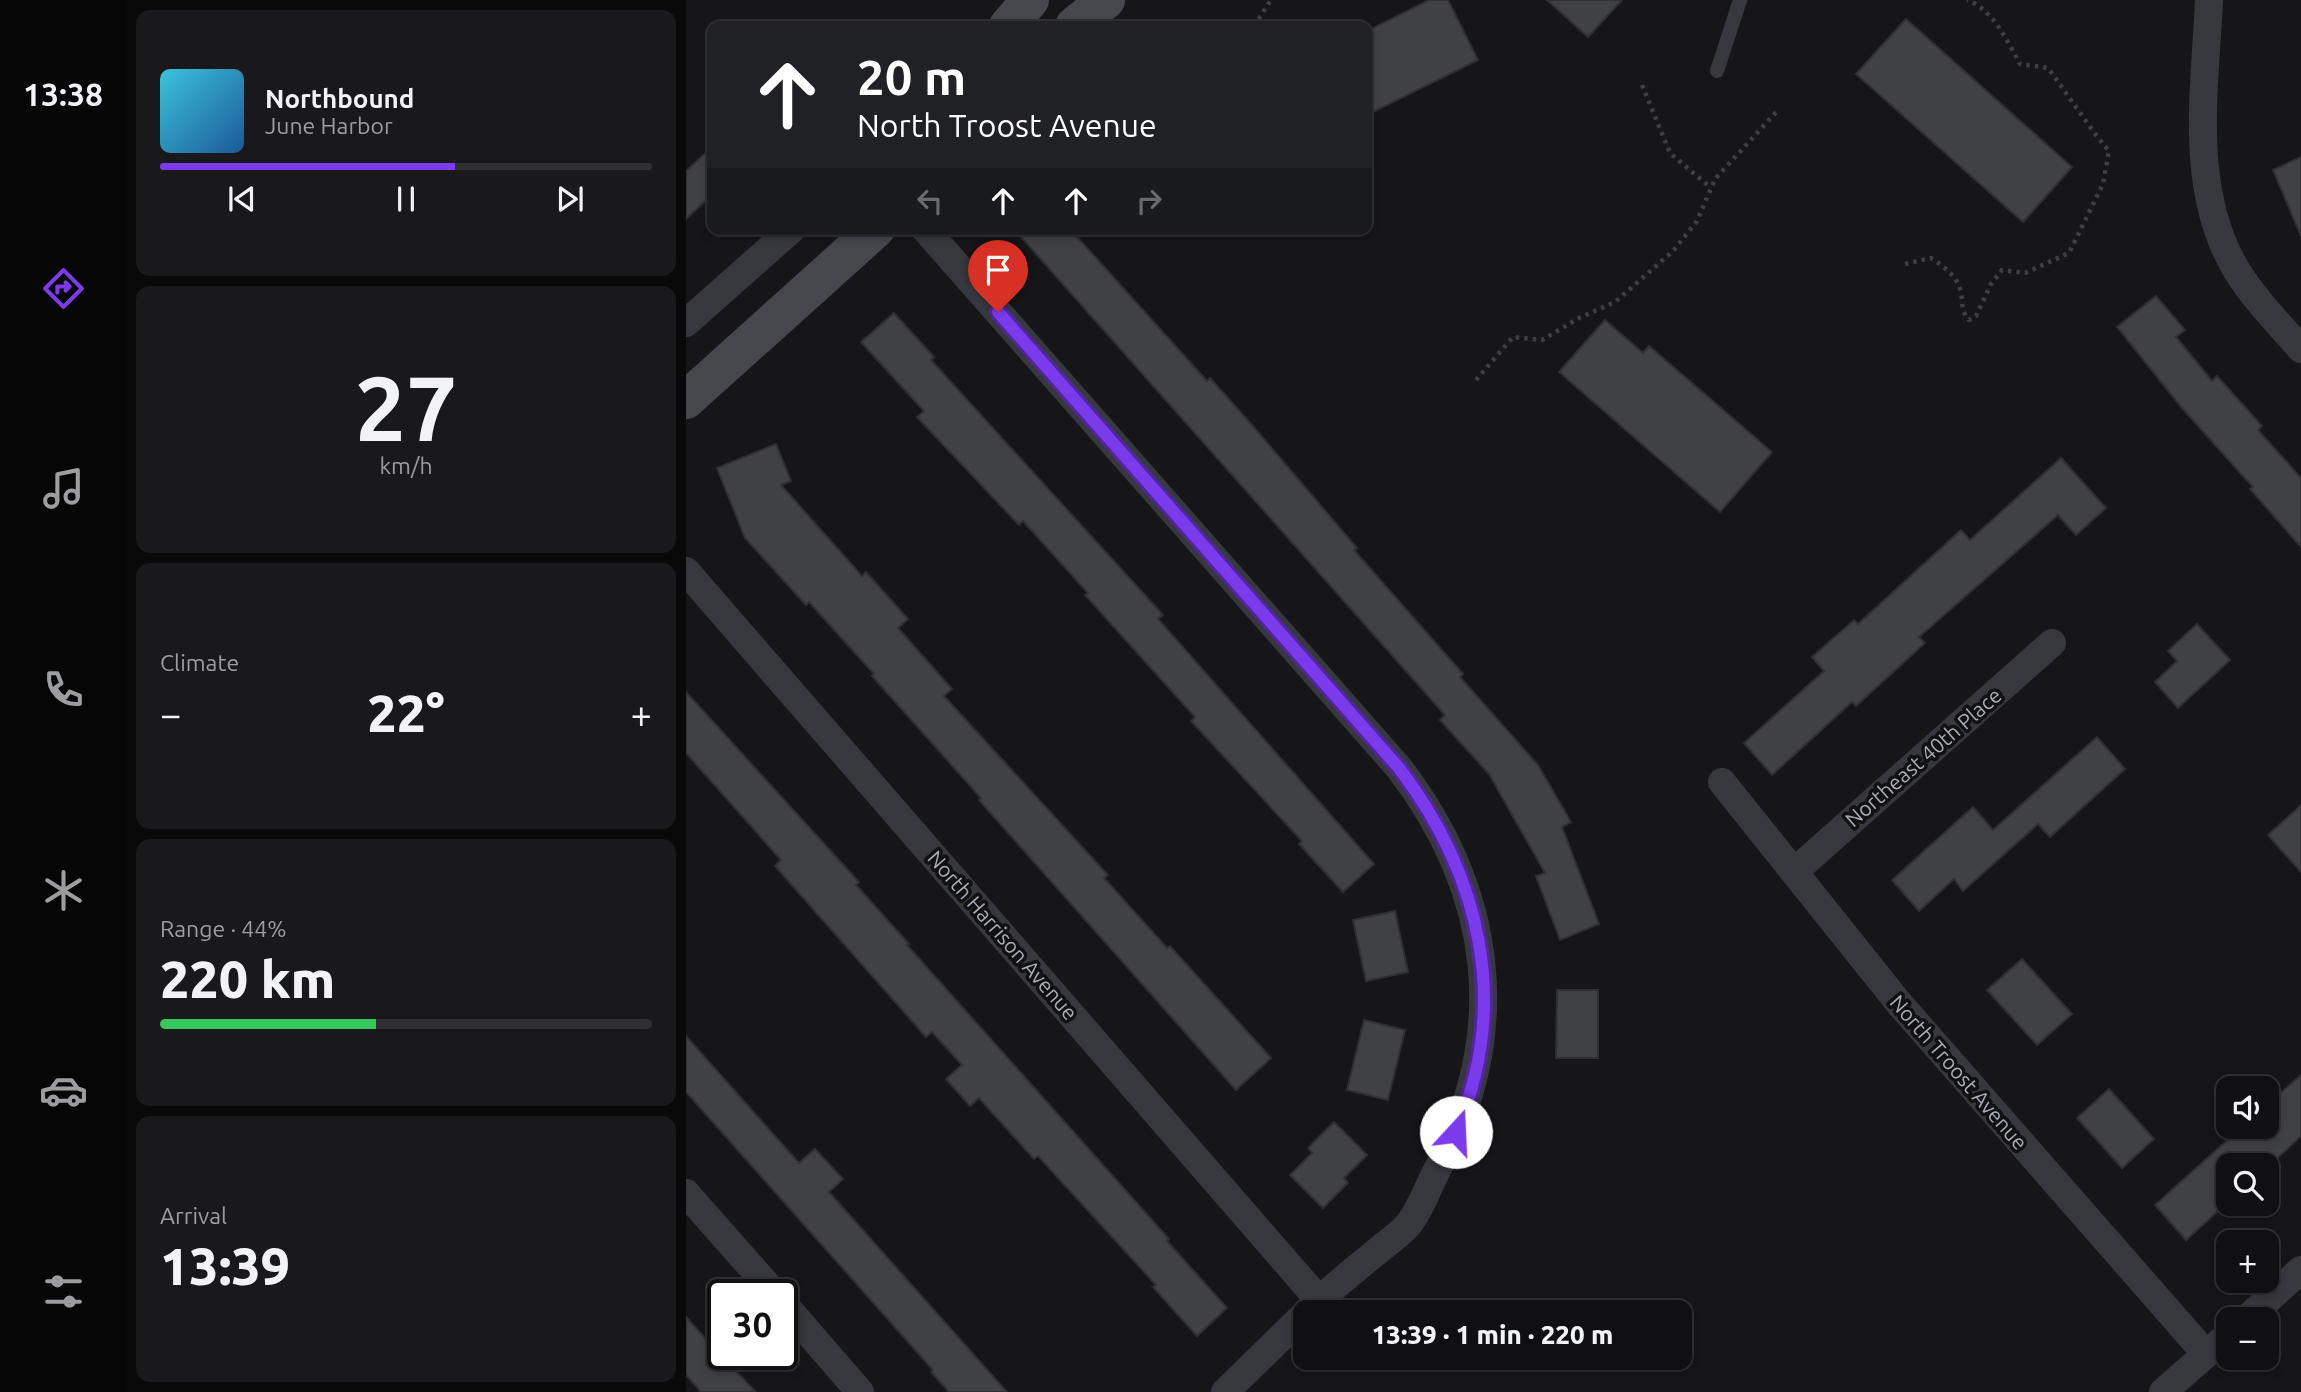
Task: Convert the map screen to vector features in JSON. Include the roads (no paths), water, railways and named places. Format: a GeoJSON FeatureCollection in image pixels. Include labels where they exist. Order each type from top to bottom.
{"type":"FeatureCollection","features":[{"type":"Feature","properties":{"kind":"main road"},"geometry":{"type":"LineString","coordinates":[[1012,21],[1030,0]]}},
{"type":"Feature","properties":{"kind":"main road"},"geometry":{"type":"LineString","coordinates":[[1080,21],[1106,0]]}},
{"type":"Feature","properties":{"kind":"main road"},"geometry":{"type":"LineString","coordinates":[[686,400],[869,235]]}},
{"type":"Feature","properties":{"kind":"street"},"geometry":{"type":"LineString","coordinates":[[2209,0],[2203,158],[2208,198],[2220,235],[2236,270],[2259,303],[2301,349]]}},
{"type":"Feature","properties":{"kind":"street"},"geometry":{"type":"LineString","coordinates":[[686,323],[785,235]]}},
{"type":"Feature","properties":{"kind":"street"},"geometry":{"type":"LineString","coordinates":[[930,235],[1399,768],[1422,797],[1457,862],[1478,933],[1482,970],[1480,1044],[1463,1115],[1407,1226],[1321,1300]]}},
{"type":"Feature","properties":{"kind":"street","name":"North Harrison Avenue"},"geometry":{"type":"LineString","coordinates":[[686,571],[1302,1300]]}},
{"type":"Feature","properties":{"kind":"street","name":"Northeast 40th Place"},"geometry":{"type":"LineString","coordinates":[[1795,871],[2052,643]]}},
{"type":"Feature","properties":{"kind":"street","name":"North Troost Avenue"},"geometry":{"type":"LineString","coordinates":[[1722,782],[1898,1002],[2206,1354]]}},
{"type":"Feature","properties":{"kind":"street"},"geometry":{"type":"LineString","coordinates":[[686,1193],[762,1279]]}},
{"type":"Feature","properties":{"kind":"street"},"geometry":{"type":"LineString","coordinates":[[2260,1307],[2301,1270]]}},
{"type":"Feature","properties":{"kind":"street"},"geometry":{"type":"LineString","coordinates":[[798,1320],[860,1392]]}},
{"type":"Feature","properties":{"kind":"street"},"geometry":{"type":"LineString","coordinates":[[1225,1392],[1293,1326]]}},
{"type":"Feature","properties":{"kind":"street"},"geometry":{"type":"LineString","coordinates":[[2163,1392],[2216,1345]]}},
{"type":"Feature","properties":{"kind":"lane"},"geometry":{"type":"LineString","coordinates":[[1717,71],[1740,0]]}}]}
